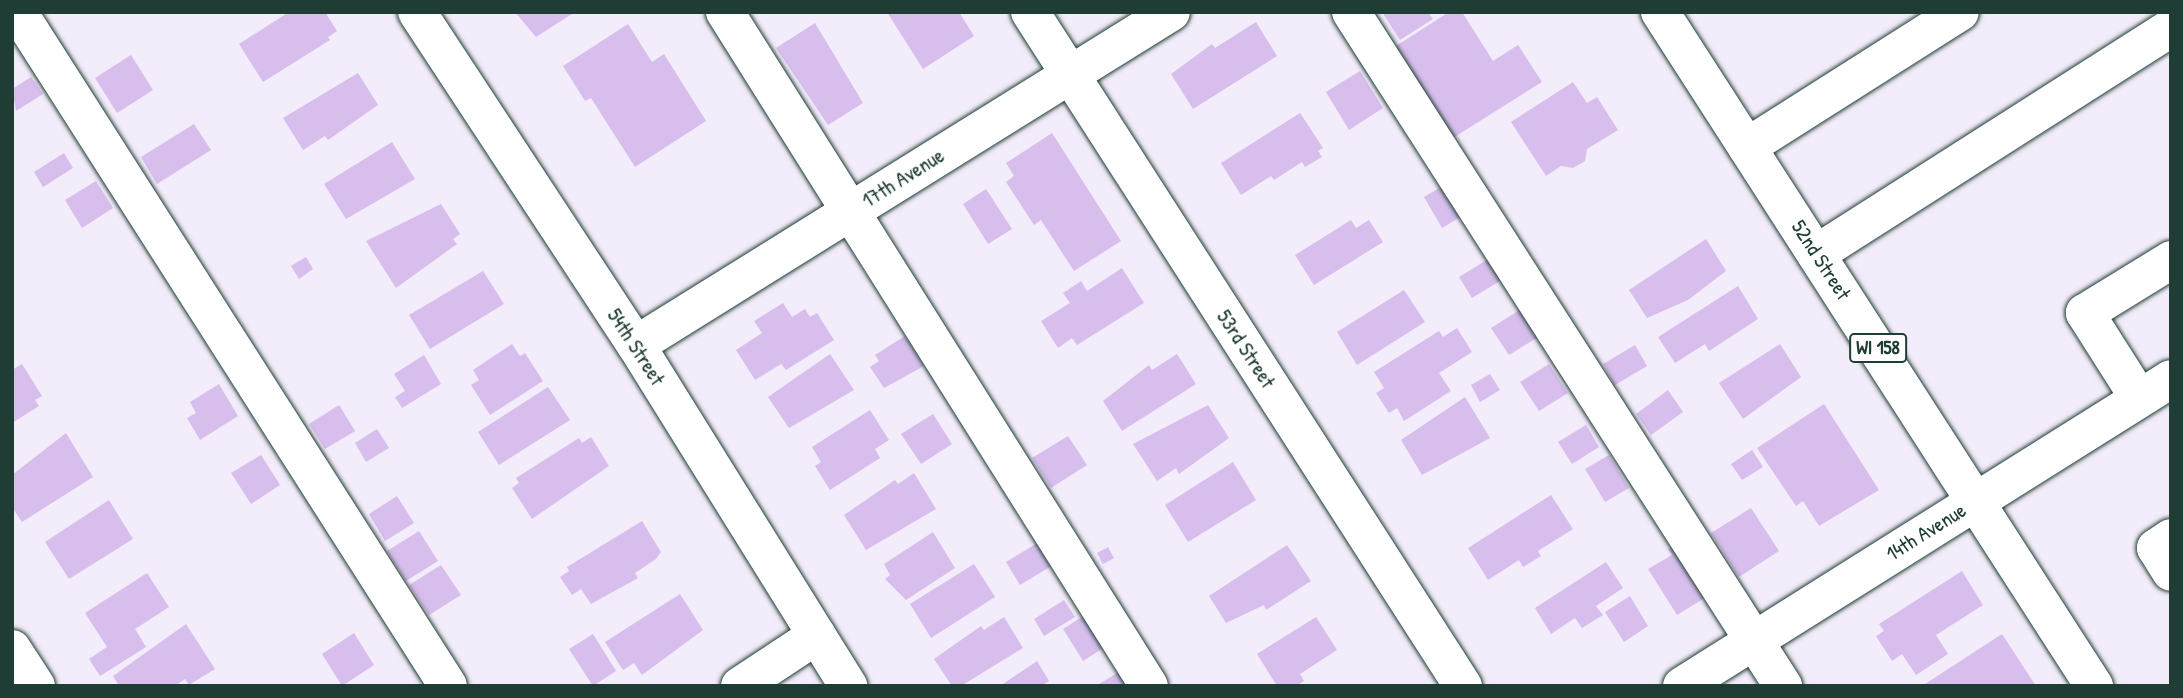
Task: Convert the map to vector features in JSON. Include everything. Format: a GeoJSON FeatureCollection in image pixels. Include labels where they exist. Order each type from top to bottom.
{"type":"FeatureCollection","features":[{"type":"Feature","properties":{"kind":"street"},"geometry":{"type":"LineString","coordinates":[[18,12],[448,686]]}},
{"type":"Feature","properties":{"kind":"street","name":"54th Street"},"geometry":{"type":"LineString","coordinates":[[417,12],[636,345],[848,686]]}},
{"type":"Feature","properties":{"kind":"street"},"geometry":{"type":"LineString","coordinates":[[725,12],[1149,686]]}},
{"type":"Feature","properties":{"kind":"street","name":"53rd Street"},"geometry":{"type":"LineString","coordinates":[[1030,12],[1463,686]]}},
{"type":"Feature","properties":{"kind":"street","name":"17th Avenue"},"geometry":{"type":"LineString","coordinates":[[636,345],[1171,12]]}},
{"type":"Feature","properties":{"kind":"street"},"geometry":{"type":"LineString","coordinates":[[1351,12],[1783,686]]}},
{"type":"Feature","properties":{"kind":"street","name":"52nd Street"},"geometry":{"type":"LineString","coordinates":[[1660,12],[2094,686]]}},
{"type":"Feature","properties":{"kind":"street"},"geometry":{"type":"LineString","coordinates":[[1747,147],[1960,12]]}},
{"type":"Feature","properties":{"kind":"street"},"geometry":{"type":"LineString","coordinates":[[1816,254],[2171,28]]}},
{"type":"Feature","properties":{"kind":"street"},"geometry":{"type":"LineString","coordinates":[[2155,388],[2085,313],[2171,260]]}},
{"type":"Feature","properties":{"kind":"street","name":"14th Avenue"},"geometry":{"type":"LineString","coordinates":[[1682,686],[2155,388]]}},
{"type":"Feature","properties":{"kind":"street"},"geometry":{"type":"LineString","coordinates":[[2171,538],[2156,548],[2171,572]]}},
{"type":"Feature","properties":{"kind":"street"},"geometry":{"type":"LineString","coordinates":[[740,686],[817,635]]}},
{"type":"Feature","properties":{"kind":"street"},"geometry":{"type":"LineString","coordinates":[[12,649],[36,686]]}},
{"type":"Feature","properties":{"kind":"building"},"geometry":{"type":"Polygon","coordinates":[[[289,12],[325,12],[337,31],[328,37],[330,40],[263,82],[239,44],[289,12]]]}},
{"type":"Feature","properties":{"kind":"building"},"geometry":{"type":"Polygon","coordinates":[[[515,12],[575,12],[536,37],[515,12]]]}},
{"type":"Feature","properties":{"kind":"building"},"geometry":{"type":"Polygon","coordinates":[[[887,12],[959,12],[974,36],[923,69],[887,12]]]}},
{"type":"Feature","properties":{"kind":"building"},"geometry":{"type":"Polygon","coordinates":[[[1382,12],[1428,12],[1433,19],[1400,40],[1382,12]]]}},
{"type":"Feature","properties":{"kind":"building"},"geometry":{"type":"Polygon","coordinates":[[[1449,12],[1462,12],[1493,61],[1518,45],[1542,82],[1453,138],[1396,46],[1449,12]]]}},
{"type":"Feature","properties":{"kind":"building"},"geometry":{"type":"Polygon","coordinates":[[[1256,22],[1277,56],[1193,109],[1171,74],[1212,44],[1215,48],[1256,22]]]}},
{"type":"Feature","properties":{"kind":"building"},"geometry":{"type":"Polygon","coordinates":[[[815,23],[863,103],[828,125],[776,48],[815,23]]]}},
{"type":"Feature","properties":{"kind":"building"},"geometry":{"type":"Polygon","coordinates":[[[628,24],[652,62],[664,54],[706,121],[635,167],[591,98],[585,101],[563,66],[628,24]]]}},
{"type":"Feature","properties":{"kind":"building"},"geometry":{"type":"Polygon","coordinates":[[[131,55],[153,90],[117,113],[95,78],[131,55]]]}},
{"type":"Feature","properties":{"kind":"building"},"geometry":{"type":"Polygon","coordinates":[[[1360,71],[1383,108],[1349,130],[1326,92],[1360,71]]]}},
{"type":"Feature","properties":{"kind":"building"},"geometry":{"type":"Polygon","coordinates":[[[358,73],[378,105],[328,140],[325,136],[303,150],[283,118],[358,73]]]}},
{"type":"Feature","properties":{"kind":"building"},"geometry":{"type":"Polygon","coordinates":[[[31,77],[43,94],[16,111],[12,89],[31,77]]]}},
{"type":"Feature","properties":{"kind":"building"},"geometry":{"type":"Polygon","coordinates":[[[1573,82],[1587,103],[1597,97],[1618,130],[1587,149],[1585,161],[1573,168],[1561,166],[1546,176],[1511,122],[1573,82]]]}},
{"type":"Feature","properties":{"kind":"building"},"geometry":{"type":"Polygon","coordinates":[[[1300,113],[1323,148],[1318,151],[1322,157],[1305,167],[1302,162],[1274,180],[1271,176],[1241,195],[1221,163],[1300,113]]]}},
{"type":"Feature","properties":{"kind":"building"},"geometry":{"type":"Polygon","coordinates":[[[194,124],[211,150],[157,184],[141,157],[194,124]]]}},
{"type":"Feature","properties":{"kind":"building"},"geometry":{"type":"Polygon","coordinates":[[[1052,133],[1121,241],[1074,271],[1041,220],[1034,225],[1006,182],[1014,176],[1006,163],[1052,133]]]}},
{"type":"Feature","properties":{"kind":"building"},"geometry":{"type":"Polygon","coordinates":[[[392,142],[415,179],[346,219],[324,184],[392,142]]]}},
{"type":"Feature","properties":{"kind":"building"},"geometry":{"type":"Polygon","coordinates":[[[64,153],[73,168],[43,187],[34,172],[64,153]]]}},
{"type":"Feature","properties":{"kind":"building"},"geometry":{"type":"Polygon","coordinates":[[[96,181],[113,208],[82,228],[65,200],[96,181]]]}},
{"type":"Feature","properties":{"kind":"building"},"geometry":{"type":"Polygon","coordinates":[[[1449,182],[1467,213],[1442,228],[1424,197],[1449,182]]]}},
{"type":"Feature","properties":{"kind":"building"},"geometry":{"type":"Polygon","coordinates":[[[986,189],[1012,229],[988,244],[963,204],[986,189]]]}},
{"type":"Feature","properties":{"kind":"building"},"geometry":{"type":"Polygon","coordinates":[[[441,204],[460,234],[453,239],[457,244],[396,288],[366,241],[441,204]]]}},
{"type":"Feature","properties":{"kind":"building"},"geometry":{"type":"Polygon","coordinates":[[[1351,220],[1356,228],[1369,220],[1383,242],[1314,285],[1295,255],[1351,220]]]}},
{"type":"Feature","properties":{"kind":"building"},"geometry":{"type":"Polygon","coordinates":[[[1706,239],[1726,271],[1688,300],[1647,318],[1629,290],[1706,239]]]}},
{"type":"Feature","properties":{"kind":"building"},"geometry":{"type":"Polygon","coordinates":[[[306,257],[313,269],[299,279],[291,266],[306,257]]]}},
{"type":"Feature","properties":{"kind":"building"},"geometry":{"type":"Polygon","coordinates":[[[1490,258],[1503,279],[1472,298],[1459,277],[1490,258]]]}},
{"type":"Feature","properties":{"kind":"building"},"geometry":{"type":"Polygon","coordinates":[[[1122,268],[1144,303],[1077,345],[1072,338],[1058,348],[1041,321],[1070,303],[1063,293],[1081,281],[1087,291],[1122,268]]]}},
{"type":"Feature","properties":{"kind":"building"},"geometry":{"type":"Polygon","coordinates":[[[483,271],[504,304],[430,349],[409,315],[483,271]]]}},
{"type":"Feature","properties":{"kind":"building"},"geometry":{"type":"Polygon","coordinates":[[[1738,286],[1758,319],[1709,351],[1705,344],[1675,363],[1658,337],[1738,286]]]}},
{"type":"Feature","properties":{"kind":"building"},"geometry":{"type":"Polygon","coordinates":[[[1404,290],[1425,322],[1357,365],[1337,332],[1404,290]]]}},
{"type":"Feature","properties":{"kind":"building"},"geometry":{"type":"Polygon","coordinates":[[[783,303],[792,317],[805,309],[810,317],[817,313],[834,340],[786,370],[781,364],[755,380],[736,350],[762,333],[754,321],[783,303]]]}},
{"type":"Feature","properties":{"kind":"building"},"geometry":{"type":"Polygon","coordinates":[[[1521,309],[1538,337],[1509,355],[1491,328],[1521,309]]]}},
{"type":"Feature","properties":{"kind":"building"},"geometry":{"type":"Polygon","coordinates":[[[1457,328],[1472,352],[1439,373],[1451,391],[1404,421],[1397,408],[1389,413],[1376,393],[1384,388],[1374,372],[1439,331],[1443,337],[1457,328]]]}},
{"type":"Feature","properties":{"kind":"building"},"geometry":{"type":"Polygon","coordinates":[[[905,336],[924,366],[884,388],[870,367],[879,361],[875,355],[905,336]]]}},
{"type":"Feature","properties":{"kind":"building"},"geometry":{"type":"Polygon","coordinates":[[[512,344],[520,356],[525,353],[543,381],[490,415],[471,385],[479,380],[473,370],[512,344]]]}},
{"type":"Feature","properties":{"kind":"building"},"geometry":{"type":"Polygon","coordinates":[[[1780,344],[1801,377],[1743,419],[1719,383],[1780,344]]]}},
{"type":"Feature","properties":{"kind":"building"},"geometry":{"type":"Polygon","coordinates":[[[1635,345],[1647,366],[1615,385],[1603,364],[1635,345]]]}},
{"type":"Feature","properties":{"kind":"building"},"geometry":{"type":"Polygon","coordinates":[[[830,354],[854,390],[789,428],[768,397],[830,354]]]}},
{"type":"Feature","properties":{"kind":"building"},"geometry":{"type":"Polygon","coordinates":[[[1177,354],[1196,384],[1122,431],[1103,401],[1149,365],[1152,370],[1177,354]]]}},
{"type":"Feature","properties":{"kind":"building"},"geometry":{"type":"Polygon","coordinates":[[[424,355],[441,384],[402,408],[395,397],[405,391],[394,374],[424,355]]]}},
{"type":"Feature","properties":{"kind":"building"},"geometry":{"type":"Polygon","coordinates":[[[22,364],[42,396],[35,400],[39,406],[12,423],[12,370],[22,364]]]}},
{"type":"Feature","properties":{"kind":"building"},"geometry":{"type":"Polygon","coordinates":[[[1549,364],[1568,393],[1539,411],[1520,382],[1549,364]]]}},
{"type":"Feature","properties":{"kind":"building"},"geometry":{"type":"Polygon","coordinates":[[[1490,374],[1500,390],[1480,402],[1471,385],[1490,374]]]}},
{"type":"Feature","properties":{"kind":"building"},"geometry":{"type":"Polygon","coordinates":[[[219,384],[238,416],[200,440],[187,418],[196,413],[190,402],[219,384]]]}},
{"type":"Feature","properties":{"kind":"building"},"geometry":{"type":"Polygon","coordinates":[[[548,387],[570,420],[499,465],[478,432],[548,387]]]}},
{"type":"Feature","properties":{"kind":"building"},"geometry":{"type":"Polygon","coordinates":[[[1668,390],[1683,412],[1651,435],[1636,414],[1668,390]]]}},
{"type":"Feature","properties":{"kind":"building"},"geometry":{"type":"Polygon","coordinates":[[[1465,397],[1490,438],[1422,475],[1401,440],[1465,397]]]}},
{"type":"Feature","properties":{"kind":"building"},"geometry":{"type":"Polygon","coordinates":[[[1824,404],[1879,490],[1819,526],[1803,501],[1796,506],[1757,448],[1824,404]]]}},
{"type":"Feature","properties":{"kind":"building"},"geometry":{"type":"Polygon","coordinates":[[[339,405],[355,431],[325,449],[309,424],[339,405]]]}},
{"type":"Feature","properties":{"kind":"building"},"geometry":{"type":"Polygon","coordinates":[[[1208,405],[1229,438],[1179,474],[1176,468],[1157,481],[1133,444],[1208,405]]]}},
{"type":"Feature","properties":{"kind":"building"},"geometry":{"type":"Polygon","coordinates":[[[870,410],[889,440],[875,449],[880,458],[830,490],[815,466],[821,462],[812,447],[870,410]]]}},
{"type":"Feature","properties":{"kind":"building"},"geometry":{"type":"Polygon","coordinates":[[[933,414],[952,444],[921,464],[901,434],[933,414]]]}},
{"type":"Feature","properties":{"kind":"building"},"geometry":{"type":"Polygon","coordinates":[[[1586,425],[1599,447],[1572,464],[1558,442],[1586,425]]]}},
{"type":"Feature","properties":{"kind":"building"},"geometry":{"type":"Polygon","coordinates":[[[377,429],[389,448],[366,462],[355,443],[377,429]]]}},
{"type":"Feature","properties":{"kind":"building"},"geometry":{"type":"Polygon","coordinates":[[[66,433],[93,477],[22,522],[12,507],[12,475],[66,433]]]}},
{"type":"Feature","properties":{"kind":"building"},"geometry":{"type":"Polygon","coordinates":[[[1068,436],[1087,465],[1051,488],[1032,458],[1068,436]]]}},
{"type":"Feature","properties":{"kind":"building"},"geometry":{"type":"Polygon","coordinates":[[[591,437],[609,466],[532,519],[512,488],[519,483],[516,478],[579,438],[582,443],[591,437]]]}},
{"type":"Feature","properties":{"kind":"building"},"geometry":{"type":"Polygon","coordinates":[[[1752,450],[1763,467],[1742,480],[1731,464],[1752,450]]]}},
{"type":"Feature","properties":{"kind":"building"},"geometry":{"type":"Polygon","coordinates":[[[261,455],[280,485],[251,504],[231,473],[261,455]]]}},
{"type":"Feature","properties":{"kind":"building"},"geometry":{"type":"Polygon","coordinates":[[[1609,455],[1629,488],[1605,502],[1585,469],[1609,455]]]}},
{"type":"Feature","properties":{"kind":"building"},"geometry":{"type":"Polygon","coordinates":[[[1233,462],[1256,500],[1188,542],[1165,505],[1233,462]]]}},
{"type":"Feature","properties":{"kind":"building"},"geometry":{"type":"Polygon","coordinates":[[[914,473],[936,509],[866,550],[844,515],[895,480],[898,484],[914,473]]]}},
{"type":"Feature","properties":{"kind":"building"},"geometry":{"type":"Polygon","coordinates":[[[1551,495],[1573,529],[1538,551],[1541,556],[1523,567],[1519,560],[1488,580],[1468,548],[1551,495]]]}},
{"type":"Feature","properties":{"kind":"building"},"geometry":{"type":"Polygon","coordinates":[[[397,496],[414,523],[385,541],[369,514],[397,496]]]}},
{"type":"Feature","properties":{"kind":"building"},"geometry":{"type":"Polygon","coordinates":[[[109,500],[133,539],[69,579],[45,542],[109,500]]]}},
{"type":"Feature","properties":{"kind":"building"},"geometry":{"type":"Polygon","coordinates":[[[1751,508],[1779,551],[1739,577],[1711,533],[1751,508]]]}},
{"type":"Feature","properties":{"kind":"building"},"geometry":{"type":"Polygon","coordinates":[[[642,521],[661,552],[656,559],[635,573],[638,578],[591,604],[581,589],[572,595],[560,577],[569,571],[567,567],[642,521]]]}},
{"type":"Feature","properties":{"kind":"building"},"geometry":{"type":"Polygon","coordinates":[[[419,531],[438,561],[406,581],[387,551],[419,531]]]}},
{"type":"Feature","properties":{"kind":"building"},"geometry":{"type":"Polygon","coordinates":[[[933,532],[955,568],[906,600],[885,579],[890,575],[884,564],[933,532]]]}},
{"type":"Feature","properties":{"kind":"building"},"geometry":{"type":"Polygon","coordinates":[[[1039,542],[1053,565],[1020,585],[1006,562],[1039,542]]]}},
{"type":"Feature","properties":{"kind":"building"},"geometry":{"type":"Polygon","coordinates":[[[1679,543],[1711,594],[1677,615],[1648,569],[1672,555],[1668,549],[1679,543]]]}},
{"type":"Feature","properties":{"kind":"building"},"geometry":{"type":"Polygon","coordinates":[[[1287,545],[1311,581],[1266,610],[1264,605],[1226,623],[1209,596],[1287,545]]]}},
{"type":"Feature","properties":{"kind":"building"},"geometry":{"type":"Polygon","coordinates":[[[1108,547],[1114,558],[1103,564],[1097,553],[1108,547]]]}},
{"type":"Feature","properties":{"kind":"building"},"geometry":{"type":"Polygon","coordinates":[[[1606,562],[1623,588],[1596,606],[1603,615],[1582,628],[1575,618],[1551,634],[1535,608],[1606,562]]]}},
{"type":"Feature","properties":{"kind":"building"},"geometry":{"type":"Polygon","coordinates":[[[974,564],[995,597],[931,638],[910,604],[974,564]]]}},
{"type":"Feature","properties":{"kind":"building"},"geometry":{"type":"Polygon","coordinates":[[[441,565],[461,595],[429,615],[409,585],[441,565]]]}},
{"type":"Feature","properties":{"kind":"building"},"geometry":{"type":"Polygon","coordinates":[[[1962,571],[1983,605],[1936,635],[1948,654],[1916,675],[1902,654],[1892,661],[1876,636],[1884,631],[1879,624],[1962,571]]]}},
{"type":"Feature","properties":{"kind":"building"},"geometry":{"type":"Polygon","coordinates":[[[147,573],[169,607],[135,629],[146,647],[100,676],[89,659],[107,647],[85,613],[147,573]]]}},
{"type":"Feature","properties":{"kind":"building"},"geometry":{"type":"Polygon","coordinates":[[[680,594],[703,630],[642,675],[634,663],[623,670],[605,642],[680,594]]]}},
{"type":"Feature","properties":{"kind":"building"},"geometry":{"type":"Polygon","coordinates":[[[1630,596],[1648,626],[1624,642],[1605,612],[1630,596]]]}},
{"type":"Feature","properties":{"kind":"building"},"geometry":{"type":"Polygon","coordinates":[[[1064,600],[1075,617],[1044,636],[1034,619],[1064,600]]]}},
{"type":"Feature","properties":{"kind":"building"},"geometry":{"type":"Polygon","coordinates":[[[1091,611],[1111,643],[1083,661],[1063,629],[1091,611]]]}},
{"type":"Feature","properties":{"kind":"building"},"geometry":{"type":"Polygon","coordinates":[[[1004,617],[1023,648],[961,686],[952,686],[934,659],[981,626],[984,630],[1004,617]]]}},
{"type":"Feature","properties":{"kind":"building"},"geometry":{"type":"Polygon","coordinates":[[[1316,617],[1337,650],[1300,674],[1304,681],[1296,686],[1277,686],[1257,654],[1316,617]]]}},
{"type":"Feature","properties":{"kind":"building"},"geometry":{"type":"Polygon","coordinates":[[[186,624],[215,669],[189,685],[185,679],[175,686],[119,686],[113,676],[186,624]]]}},
{"type":"Feature","properties":{"kind":"building"},"geometry":{"type":"Polygon","coordinates":[[[354,633],[374,665],[342,686],[322,654],[354,633]]]}},
{"type":"Feature","properties":{"kind":"building"},"geometry":{"type":"Polygon","coordinates":[[[593,634],[616,671],[593,686],[569,649],[593,634]]]}},
{"type":"Feature","properties":{"kind":"building"},"geometry":{"type":"Polygon","coordinates":[[[2002,634],[2036,686],[1922,686],[2002,634]]]}},
{"type":"Feature","properties":{"kind":"building"},"geometry":{"type":"Polygon","coordinates":[[[1037,661],[1049,681],[1041,686],[1000,686],[1037,661]]]}},
{"type":"Feature","properties":{"kind":"building"},"geometry":{"type":"Polygon","coordinates":[[[1122,670],[1132,686],[1096,686],[1122,670]]]}}]}
